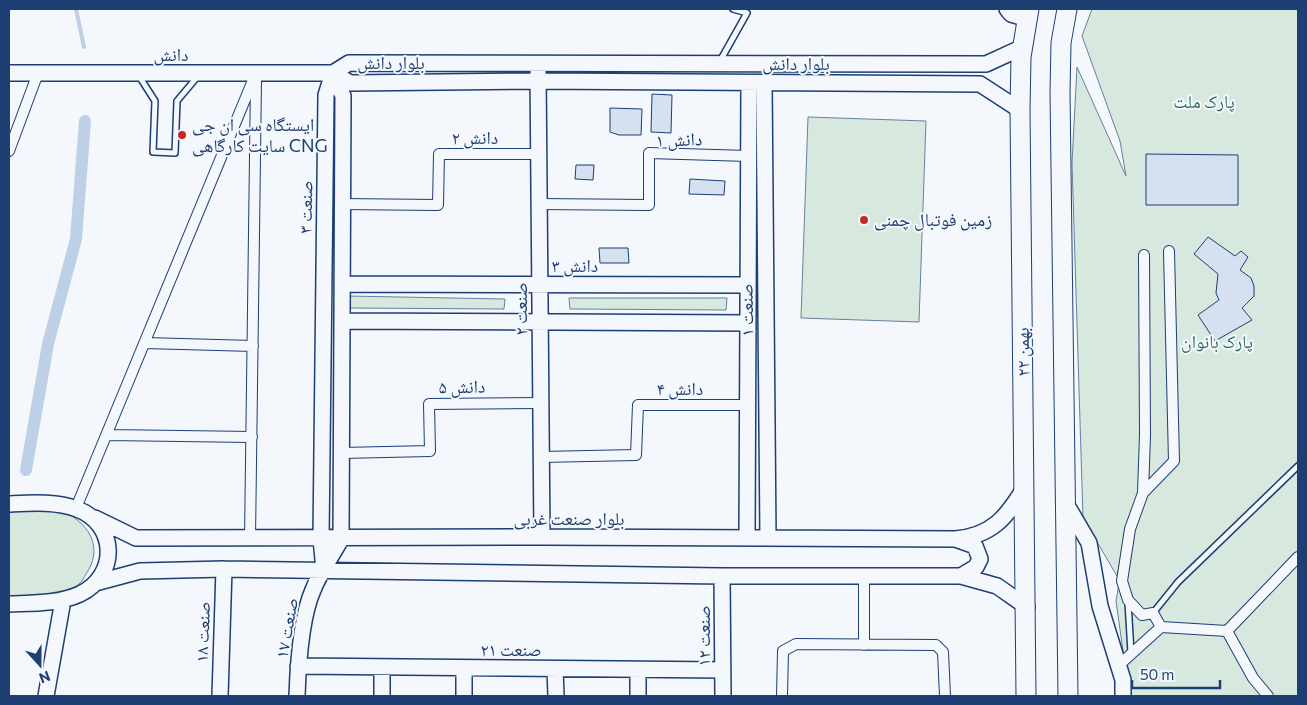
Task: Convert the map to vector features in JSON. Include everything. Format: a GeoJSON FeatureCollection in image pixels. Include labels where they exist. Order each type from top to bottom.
{"type":"FeatureCollection","features":[{"type":"Feature","properties":{"kind":"highway"},"geometry":{"type":"LineString","coordinates":[[1067,9],[1061,43],[1060,93],[1068,696]]}},
{"type":"Feature","properties":{"kind":"highway","name":"۲۲ بهمن"},"geometry":{"type":"LineString","coordinates":[[1026,696],[1027,607],[1020,110],[1023,47],[1029,14]]}},
{"type":"Feature","properties":{"kind":"street"},"geometry":{"type":"LineString","coordinates":[[1007,9],[1011,14],[1029,14]]}},
{"type":"Feature","properties":{"kind":"street","name":"بلوار دانش"},"geometry":{"type":"LineString","coordinates":[[1020,110],[980,84],[538,81],[350,83],[333,73],[349,63],[986,64],[1023,47]]}},
{"type":"Feature","properties":{"kind":"street","name":"صنعت ۲"},"geometry":{"type":"LineString","coordinates":[[538,63],[542,537]]}},
{"type":"Feature","properties":{"kind":"street"},"geometry":{"type":"LineString","coordinates":[[718,63],[718,82]]}},
{"type":"Feature","properties":{"kind":"street","name":"دانش"},"geometry":{"type":"LineString","coordinates":[[9,73],[333,73]]}},
{"type":"Feature","properties":{"kind":"street"},"geometry":{"type":"LineString","coordinates":[[9,152],[38,73]]}},
{"type":"Feature","properties":{"kind":"street"},"geometry":{"type":"LineString","coordinates":[[9,504],[58,505],[76,508],[108,435],[256,73]]}},
{"type":"Feature","properties":{"kind":"street"},"geometry":{"type":"LineString","coordinates":[[250,539],[256,73]]}},
{"type":"Feature","properties":{"kind":"street","name":"صنعت ۳"},"geometry":{"type":"LineString","coordinates":[[333,73],[342,96],[341,539]]}},
{"type":"Feature","properties":{"kind":"street","name":"صنعت ۳"},"geometry":{"type":"LineString","coordinates":[[324,570],[321,539],[326,95],[333,73]]}},
{"type":"Feature","properties":{"kind":"street","name":"صنعت ۱"},"geometry":{"type":"LineString","coordinates":[[747,538],[748,156],[756,83]]}},
{"type":"Feature","properties":{"kind":"street","name":"صنعت ۱"},"geometry":{"type":"LineString","coordinates":[[756,83],[768,538]]}},
{"type":"Feature","properties":{"kind":"street","name":"دانش ۱"},"geometry":{"type":"LineString","coordinates":[[539,204],[649,205],[649,153],[748,156]]}},
{"type":"Feature","properties":{"kind":"street","name":"دانش ۲"},"geometry":{"type":"LineString","coordinates":[[341,204],[438,205],[439,154],[539,154]]}},
{"type":"Feature","properties":{"kind":"street"},"geometry":{"type":"LineString","coordinates":[[1142,493],[1174,461],[1169,251]]}},
{"type":"Feature","properties":{"kind":"street"},"geometry":{"type":"LineString","coordinates":[[1144,255],[1145,435],[1142,493],[1130,529],[1122,581],[1128,600],[1142,615],[1153,613],[1161,627]]}},
{"type":"Feature","properties":{"kind":"street","name":"دانش ۳"},"geometry":{"type":"LineString","coordinates":[[342,284],[748,285]]}},
{"type":"Feature","properties":{"kind":"street"},"geometry":{"type":"LineString","coordinates":[[342,321],[748,323]]}},
{"type":"Feature","properties":{"kind":"street"},"geometry":{"type":"LineString","coordinates":[[145,344],[253,346]]}},
{"type":"Feature","properties":{"kind":"street","name":"دانش ۵"},"geometry":{"type":"LineString","coordinates":[[341,453],[430,451],[429,404],[541,403]]}},
{"type":"Feature","properties":{"kind":"street","name":"دانش ۴"},"geometry":{"type":"LineString","coordinates":[[541,457],[636,454],[638,405],[747,405]]}},
{"type":"Feature","properties":{"kind":"street"},"geometry":{"type":"LineString","coordinates":[[108,435],[252,437]]}},
{"type":"Feature","properties":{"kind":"street","name":"بلوار صنعت غربی"},"geometry":{"type":"LineString","coordinates":[[76,508],[136,538],[956,539],[971,538],[993,529],[1013,508],[1025,487]]}},
{"type":"Feature","properties":{"kind":"street"},"geometry":{"type":"LineString","coordinates":[[1065,502],[1089,543],[1100,606],[1123,680],[1123,696]]}},
{"type":"Feature","properties":{"kind":"street"},"geometry":{"type":"LineString","coordinates":[[95,518],[105,534],[108,550],[106,566],[99,582]]}},
{"type":"Feature","properties":{"kind":"street","name":"صنعت ۱۷"},"geometry":{"type":"LineString","coordinates":[[297,696],[298,666],[308,607],[313,590],[341,539]]}},
{"type":"Feature","properties":{"kind":"street"},"geometry":{"type":"LineString","coordinates":[[956,539],[975,546],[980,559],[976,567],[961,576]]}},
{"type":"Feature","properties":{"kind":"street"},"geometry":{"type":"LineString","coordinates":[[1119,665],[1161,627],[1227,631],[1298,557]]}},
{"type":"Feature","properties":{"kind":"street"},"geometry":{"type":"LineString","coordinates":[[9,604],[63,600],[81,593],[99,582],[140,571],[224,568],[722,576],[961,576],[997,586],[1027,607]]}},
{"type":"Feature","properties":{"kind":"street","name":"صنعت ۱۸"},"geometry":{"type":"LineString","coordinates":[[220,696],[224,568]]}},
{"type":"Feature","properties":{"kind":"street","name":"صنعت ۱۲"},"geometry":{"type":"LineString","coordinates":[[722,576],[723,696]]}},
{"type":"Feature","properties":{"kind":"street"},"geometry":{"type":"LineString","coordinates":[[864,576],[864,645]]}},
{"type":"Feature","properties":{"kind":"street"},"geometry":{"type":"LineString","coordinates":[[46,696],[63,600]]}},
{"type":"Feature","properties":{"kind":"street"},"geometry":{"type":"LineString","coordinates":[[1227,631],[1253,678],[1268,696]]}},
{"type":"Feature","properties":{"kind":"street"},"geometry":{"type":"LineString","coordinates":[[782,696],[783,651],[789,646],[796,644],[936,645],[943,652],[945,696]]}},
{"type":"Feature","properties":{"kind":"street","name":"صنعت ۲۱"},"geometry":{"type":"LineString","coordinates":[[298,666],[723,670]]}},
{"type":"Feature","properties":{"kind":"street"},"geometry":{"type":"LineString","coordinates":[[382,668],[382,696]]}},
{"type":"Feature","properties":{"kind":"street"},"geometry":{"type":"LineString","coordinates":[[464,669],[464,696]]}},
{"type":"Feature","properties":{"kind":"street"},"geometry":{"type":"LineString","coordinates":[[556,669],[556,696]]}},
{"type":"Feature","properties":{"kind":"street"},"geometry":{"type":"LineString","coordinates":[[638,670],[638,696]]}},
{"type":"Feature","properties":{"kind":"lane"},"geometry":{"type":"LineString","coordinates":[[718,63],[747,13],[733,9]]}},
{"type":"Feature","properties":{"kind":"lane"},"geometry":{"type":"LineString","coordinates":[[138,73],[155,102],[153,152],[175,153],[177,101],[200,73]]}},
{"type":"Feature","properties":{"kind":"lane"},"geometry":{"type":"LineString","coordinates":[[1153,613],[1178,582],[1298,466]]}},
{"type":"Feature","properties":{"kind":"lane"},"geometry":{"type":"LineString","coordinates":[[1128,600],[1131,654]]}},
{"type":"Feature","properties":{"kind":"green space","name":"پارک ملت"},"geometry":{"type":"Polygon","coordinates":[[[1092,9],[1298,9],[1298,696],[1121,696],[1123,651],[1116,601],[1129,526],[1117,576],[1083,518],[1072,163],[1077,67],[1126,176],[1120,141],[1082,36],[1092,9]]]}},
{"type":"Feature","properties":{"kind":"green space","name":"زمین فوتبال چمنی"},"geometry":{"type":"Polygon","coordinates":[[[808,117],[926,121],[919,322],[801,318],[808,117]]]}},
{"type":"Feature","properties":{"kind":"green space"},"geometry":{"type":"Polygon","coordinates":[[[347,296],[505,299],[504,309],[348,308],[347,296]]]}},
{"type":"Feature","properties":{"kind":"green space"},"geometry":{"type":"Polygon","coordinates":[[[569,298],[727,298],[726,310],[570,309],[569,298]]]}},
{"type":"Feature","properties":{"kind":"green space"},"geometry":{"type":"Polygon","coordinates":[[[9,509],[61,511],[82,524],[92,539],[94,556],[80,583],[63,592],[54,594],[9,596],[9,509]]]}},
{"type":"Feature","properties":{"kind":"building"},"geometry":{"type":"Polygon","coordinates":[[[652,94],[672,95],[671,133],[651,132],[652,94]]]}},
{"type":"Feature","properties":{"kind":"building"},"geometry":{"type":"Polygon","coordinates":[[[610,108],[642,109],[641,135],[619,135],[610,132],[610,108]]]}},
{"type":"Feature","properties":{"kind":"building"},"geometry":{"type":"Polygon","coordinates":[[[1146,154],[1238,155],[1238,205],[1146,205],[1146,154]]]}},
{"type":"Feature","properties":{"kind":"building"},"geometry":{"type":"Polygon","coordinates":[[[576,165],[594,165],[593,180],[575,179],[576,165]]]}},
{"type":"Feature","properties":{"kind":"building"},"geometry":{"type":"Polygon","coordinates":[[[690,179],[725,181],[724,195],[689,194],[690,179]]]}},
{"type":"Feature","properties":{"kind":"building"},"geometry":{"type":"Polygon","coordinates":[[[1208,237],[1235,256],[1241,251],[1248,257],[1240,270],[1251,278],[1254,286],[1254,296],[1242,308],[1252,320],[1215,341],[1198,315],[1219,300],[1216,293],[1218,274],[1194,254],[1208,237]]]}},
{"type":"Feature","properties":{"kind":"building"},"geometry":{"type":"Polygon","coordinates":[[[599,248],[628,248],[629,263],[600,263],[599,248]]]}},
{"type":"Feature","properties":{"kind":"waterway"},"geometry":{"type":"LineString","coordinates":[[76,9],[84,47]]}},
{"type":"Feature","properties":{"kind":"waterway"},"geometry":{"type":"LineString","coordinates":[[26,470],[48,344],[76,239],[85,121]]}},
{"type":"Feature","properties":{"kind":"place","name":"ایستگاه سی ان جی سایت کارگاهی CNG"},"geometry":{"type":"Point","coordinates":[182,135]}},
{"type":"Feature","properties":{"kind":"place","name":"زمین فوتبال چمنی"},"geometry":{"type":"Point","coordinates":[864,220]}},
{"type":"Feature","properties":{"kind":"park label","name":"پارک بانوان"},"geometry":{"type":"Point","coordinates":[1217,342]}}]}
